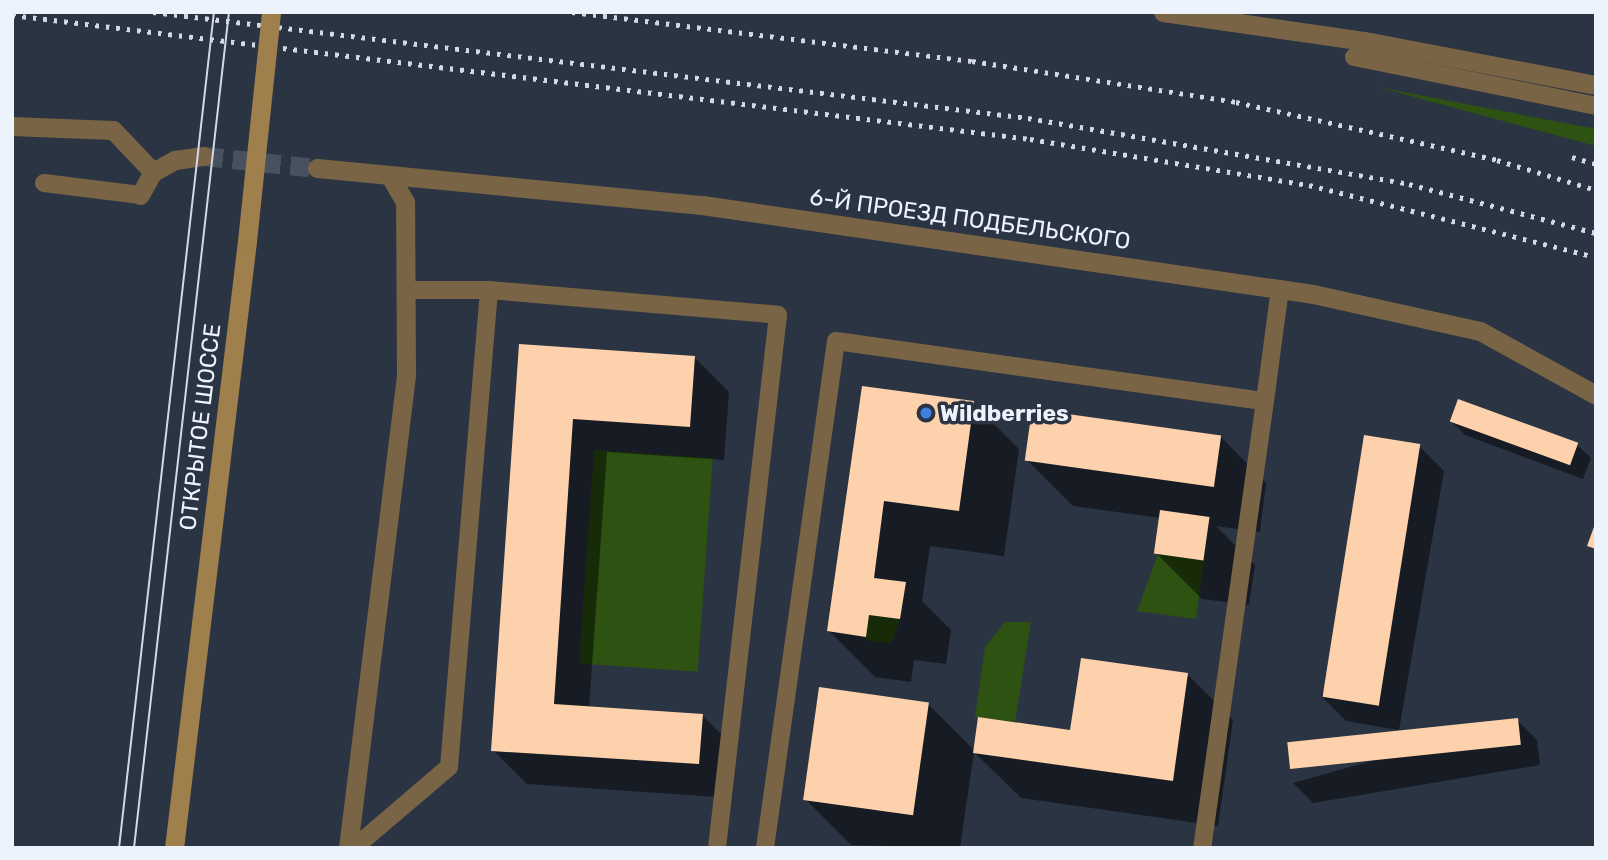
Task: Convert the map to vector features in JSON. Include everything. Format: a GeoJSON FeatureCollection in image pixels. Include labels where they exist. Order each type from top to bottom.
{"type":"FeatureCollection","features":[{"type":"Feature","properties":{"kind":"main road","name":"ОТКРЫТОЕ ШОССЕ"},"geometry":{"type":"LineString","coordinates":[[174,848],[247,241],[271,12]]}},
{"type":"Feature","properties":{"kind":"street"},"geometry":{"type":"LineString","coordinates":[[1163,12],[1365,41],[1596,85]]}},
{"type":"Feature","properties":{"kind":"street"},"geometry":{"type":"LineString","coordinates":[[12,126],[113,130],[153,172]]}},
{"type":"Feature","properties":{"kind":"street"},"geometry":{"type":"LineString","coordinates":[[140,195],[153,172],[175,160],[204,156]]}},
{"type":"Feature","properties":{"kind":"street","name":"6-Й ПРОЕЗД ПОДБЕЛЬСКОГО"},"geometry":{"type":"LineString","coordinates":[[317,168],[702,205],[1280,289],[1480,331],[1596,395]]}},
{"type":"Feature","properties":{"kind":"street"},"geometry":{"type":"LineString","coordinates":[[351,848],[406,374],[405,202],[390,176]]}},
{"type":"Feature","properties":{"kind":"lane"},"geometry":{"type":"LineString","coordinates":[[1354,57],[1596,106]]}},
{"type":"Feature","properties":{"kind":"lane"},"geometry":{"type":"LineString","coordinates":[[44,183],[140,195]]}},
{"type":"Feature","properties":{"kind":"lane"},"geometry":{"type":"LineString","coordinates":[[1202,848],[1280,289]]}},
{"type":"Feature","properties":{"kind":"lane"},"geometry":{"type":"LineString","coordinates":[[407,290],[489,290],[778,315],[718,848]]}},
{"type":"Feature","properties":{"kind":"lane"},"geometry":{"type":"LineString","coordinates":[[351,848],[449,767],[489,290]]}},
{"type":"Feature","properties":{"kind":"lane"},"geometry":{"type":"LineString","coordinates":[[765,848],[836,341],[1265,401]]}},
{"type":"Feature","properties":{"kind":"green space"},"geometry":{"type":"Polygon","coordinates":[[[1377,87],[1596,129],[1596,146],[1377,87]]]}},
{"type":"Feature","properties":{"kind":"green space"},"geometry":{"type":"Polygon","coordinates":[[[594,450],[713,458],[698,672],[579,663],[594,450]]]}},
{"type":"Feature","properties":{"kind":"green space"},"geometry":{"type":"Polygon","coordinates":[[[1158,554],[1204,561],[1196,619],[1137,611],[1158,554]]]}},
{"type":"Feature","properties":{"kind":"green space"},"geometry":{"type":"Polygon","coordinates":[[[869,615],[900,619],[891,643],[865,640],[869,615]]]}},
{"type":"Feature","properties":{"kind":"green space"},"geometry":{"type":"Polygon","coordinates":[[[1005,622],[1031,622],[1015,722],[975,717],[985,647],[1005,622]]]}},
{"type":"Feature","properties":{"kind":"building"},"geometry":{"type":"Polygon","coordinates":[[[519,344],[695,356],[690,427],[573,419],[554,704],[703,714],[699,764],[491,751],[519,344]]]}},
{"type":"Feature","properties":{"kind":"building"},"geometry":{"type":"Polygon","coordinates":[[[862,386],[974,401],[959,511],[884,501],[874,578],[906,582],[900,619],[869,615],[866,637],[827,631],[862,386]]]}},
{"type":"Feature","properties":{"kind":"building"},"geometry":{"type":"Polygon","coordinates":[[[1458,399],[1578,443],[1570,465],[1450,422],[1458,399]]]}},
{"type":"Feature","properties":{"kind":"building"},"geometry":{"type":"Polygon","coordinates":[[[1032,409],[1221,436],[1214,487],[1025,460],[1032,409]]]}},
{"type":"Feature","properties":{"kind":"building"},"geometry":{"type":"Polygon","coordinates":[[[1364,435],[1420,444],[1379,706],[1323,697],[1364,435]]]}},
{"type":"Feature","properties":{"kind":"building"},"geometry":{"type":"Polygon","coordinates":[[[1160,510],[1210,517],[1203,561],[1154,554],[1160,510]]]}},
{"type":"Feature","properties":{"kind":"building"},"geometry":{"type":"Polygon","coordinates":[[[1596,524],[1596,549],[1587,546],[1596,524]]]}},
{"type":"Feature","properties":{"kind":"building"},"geometry":{"type":"Polygon","coordinates":[[[1081,658],[1188,673],[1173,781],[973,753],[978,717],[1070,730],[1081,658]]]}},
{"type":"Feature","properties":{"kind":"building"},"geometry":{"type":"Polygon","coordinates":[[[819,687],[929,702],[913,815],[803,800],[819,687]]]}},
{"type":"Feature","properties":{"kind":"building"},"geometry":{"type":"Polygon","coordinates":[[[1518,718],[1521,745],[1290,769],[1287,742],[1518,718]]]}},
{"type":"Feature","properties":{"kind":"tunnel"},"geometry":{"type":"LineString","coordinates":[[204,156],[317,168]]}},
{"type":"Feature","properties":{"kind":"tram line"},"geometry":{"type":"LineString","coordinates":[[119,848],[214,12]]}},
{"type":"Feature","properties":{"kind":"tram line"},"geometry":{"type":"LineString","coordinates":[[134,848],[229,12]]}},
{"type":"Feature","properties":{"kind":"railway"},"geometry":{"type":"LineString","coordinates":[[153,12],[1028,118],[1409,184],[1596,233]]}},
{"type":"Feature","properties":{"kind":"railway"},"geometry":{"type":"LineString","coordinates":[[572,12],[972,61],[1236,102],[1497,160],[1596,190]]}},
{"type":"Feature","properties":{"kind":"railway"},"geometry":{"type":"LineString","coordinates":[[12,15],[1030,139],[1309,185],[1596,257]]}},
{"type":"Feature","properties":{"kind":"railway"},"geometry":{"type":"LineString","coordinates":[[1572,157],[1596,164]]}},
{"type":"Feature","properties":{"kind":"place","name":"Wildberries"},"geometry":{"type":"Point","coordinates":[926,413]}}]}
